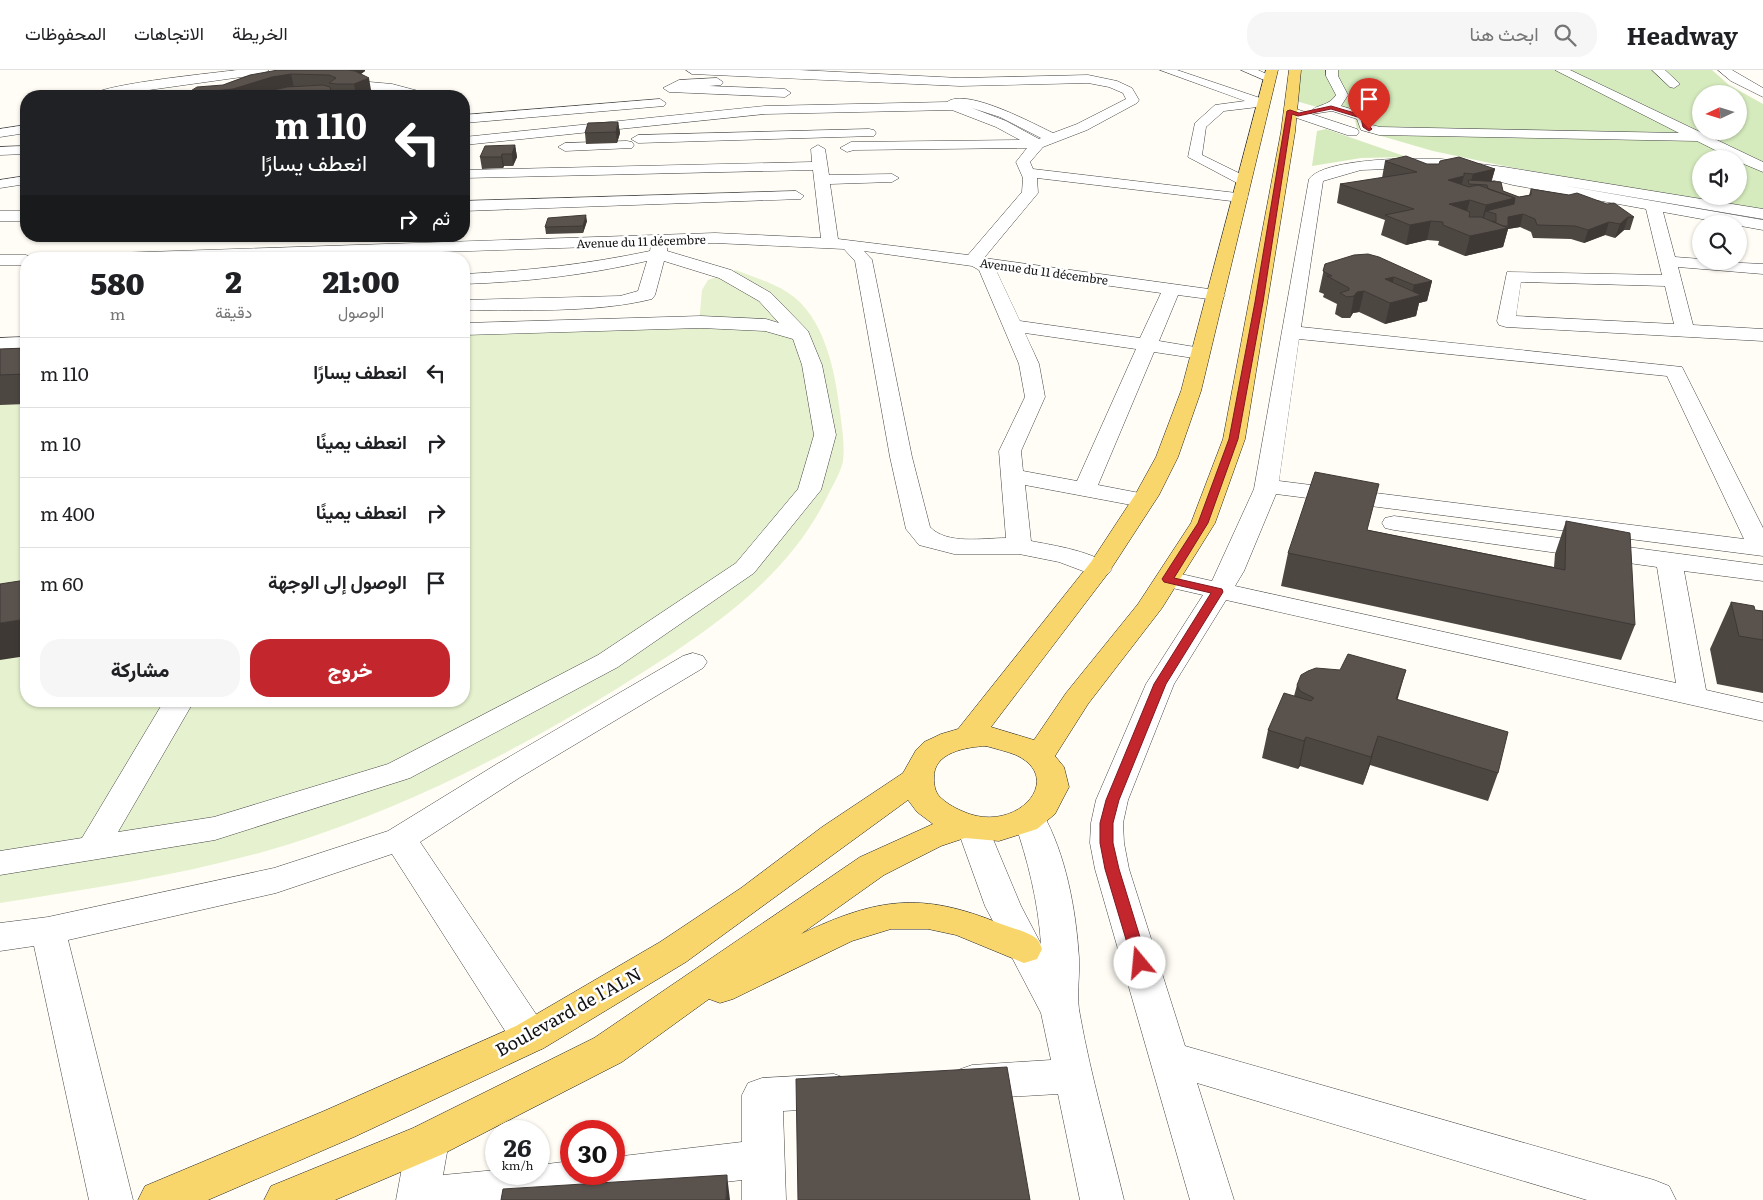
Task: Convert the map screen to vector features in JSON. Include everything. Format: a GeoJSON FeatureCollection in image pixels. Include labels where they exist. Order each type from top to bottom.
{"type":"FeatureCollection","features":[{"type":"Feature","properties":{"kind":"main road"},"geometry":{"type":"LineString","coordinates":[[1039,757],[1076,699],[1149,608],[1203,523],[1234,439],[1292,119],[1294,70]]}},
{"type":"Feature","properties":{"kind":"main road"},"geometry":{"type":"LineString","coordinates":[[968,737],[1007,684],[1078,599],[1142,500],[1167,456],[1195,377],[1271,72]]}},
{"type":"Feature","properties":{"kind":"main road"},"geometry":{"type":"LineString","coordinates":[[286,1200],[428,1141],[608,1050],[872,866],[929,838],[968,827],[1003,828],[1030,820],[1043,809],[1052,797],[1054,783],[1049,769],[1039,757],[1025,747],[1007,740],[988,736],[968,737],[948,742],[932,751],[920,764],[916,779],[919,793],[929,807],[944,818],[968,827]]}},
{"type":"Feature","properties":{"kind":"main road","name":"Boulevard de l'ALN"},"geometry":{"type":"LineString","coordinates":[[160,1200],[339,1124],[530,1037],[673,952],[753,897],[834,835],[916,779]]}},
{"type":"Feature","properties":{"kind":"main road"},"geometry":{"type":"LineString","coordinates":[[647,1024],[847,927],[872,919],[915,915],[949,920],[1024,949]]}},
{"type":"Feature","properties":{"kind":"street"},"geometry":{"type":"LineString","coordinates":[[156,90],[187,87],[263,70]]}},
{"type":"Feature","properties":{"kind":"street"},"geometry":{"type":"LineString","coordinates":[[692,70],[846,72],[878,77],[982,82],[1064,79],[1085,74]]}},
{"type":"Feature","properties":{"kind":"street"},"geometry":{"type":"LineString","coordinates":[[936,70],[982,82]]}},
{"type":"Feature","properties":{"kind":"street"},"geometry":{"type":"LineString","coordinates":[[1021,70],[1042,76],[1064,79]]}},
{"type":"Feature","properties":{"kind":"street"},"geometry":{"type":"LineString","coordinates":[[821,169],[851,146],[1038,144],[1082,127],[1133,100],[1128,91],[1085,74],[1039,70]]}},
{"type":"Feature","properties":{"kind":"street"},"geometry":{"type":"LineString","coordinates":[[1166,70],[1262,103]]}},
{"type":"Feature","properties":{"kind":"street"},"geometry":{"type":"LineString","coordinates":[[1247,70],[1271,72]]}},
{"type":"Feature","properties":{"kind":"street"},"geometry":{"type":"LineString","coordinates":[[1292,119],[1331,107],[1338,102],[1342,95],[1332,76],[1332,70]]}},
{"type":"Feature","properties":{"kind":"street"},"geometry":{"type":"LineString","coordinates":[[1561,70],[1692,133]]}},
{"type":"Feature","properties":{"kind":"street"},"geometry":{"type":"LineString","coordinates":[[1658,70],[1674,84]]}},
{"type":"Feature","properties":{"kind":"street"},"geometry":{"type":"LineString","coordinates":[[1724,70],[1735,78],[1763,92]]}},
{"type":"Feature","properties":{"kind":"street"},"geometry":{"type":"LineString","coordinates":[[802,94],[669,88],[679,84],[846,72]]}},
{"type":"Feature","properties":{"kind":"street"},"geometry":{"type":"LineString","coordinates":[[145,90],[187,87],[277,73]]}},
{"type":"Feature","properties":{"kind":"street"},"geometry":{"type":"LineString","coordinates":[[347,84],[400,90]]}},
{"type":"Feature","properties":{"kind":"street"},"geometry":{"type":"LineString","coordinates":[[470,108],[606,94]]}},
{"type":"Feature","properties":{"kind":"street"},"geometry":{"type":"LineString","coordinates":[[869,95],[924,97],[954,104],[994,121],[1038,144]]}},
{"type":"Feature","properties":{"kind":"street"},"geometry":{"type":"LineString","coordinates":[[688,102],[954,104]]}},
{"type":"Feature","properties":{"kind":"street"},"geometry":{"type":"LineString","coordinates":[[470,140],[766,110],[954,104],[966,102],[991,108],[1052,138]]}},
{"type":"Feature","properties":{"kind":"street"},"geometry":{"type":"LineString","coordinates":[[470,118],[633,104],[669,103]]}},
{"type":"Feature","properties":{"kind":"street"},"geometry":{"type":"LineString","coordinates":[[1242,189],[1195,156],[1200,126],[1220,108],[1262,103]]}},
{"type":"Feature","properties":{"kind":"street"},"geometry":{"type":"LineString","coordinates":[[1331,107],[1363,117],[1366,127],[1379,131],[1692,137]]}},
{"type":"Feature","properties":{"kind":"street"},"geometry":{"type":"LineString","coordinates":[[1292,119],[1327,124],[1440,163],[1513,181],[1763,225]]}},
{"type":"Feature","properties":{"kind":"street"},"geometry":{"type":"LineString","coordinates":[[1292,119],[1291,126],[1306,123],[1327,124]]}},
{"type":"Feature","properties":{"kind":"street"},"geometry":{"type":"LineString","coordinates":[[0,133],[20,130]]}},
{"type":"Feature","properties":{"kind":"street"},"geometry":{"type":"LineString","coordinates":[[470,148],[545,147],[629,138],[869,134]]}},
{"type":"Feature","properties":{"kind":"street"},"geometry":{"type":"LineString","coordinates":[[816,135],[821,169],[840,243],[863,260],[901,457],[918,529],[928,540],[954,546],[1019,546],[1066,556],[1099,569]]}},
{"type":"Feature","properties":{"kind":"street"},"geometry":{"type":"LineString","coordinates":[[602,228],[629,138]]}},
{"type":"Feature","properties":{"kind":"street"},"geometry":{"type":"LineString","coordinates":[[1706,140],[1763,168]]}},
{"type":"Feature","properties":{"kind":"street"},"geometry":{"type":"LineString","coordinates":[[0,145],[20,144]]}},
{"type":"Feature","properties":{"kind":"street"},"geometry":{"type":"LineString","coordinates":[[1019,546],[1010,451],[1035,398],[1028,364],[986,267],[973,260],[1030,193],[1028,173],[1024,162],[1038,144]]}},
{"type":"Feature","properties":{"kind":"street"},"geometry":{"type":"LineString","coordinates":[[470,174],[619,170],[821,169],[893,184],[883,145]]}},
{"type":"Feature","properties":{"kind":"street"},"geometry":{"type":"LineString","coordinates":[[0,151],[20,150]]}},
{"type":"Feature","properties":{"kind":"street"},"geometry":{"type":"LineString","coordinates":[[1212,1200],[1112,869],[1106,843],[1107,823],[1112,800],[1160,684],[1230,571],[1266,486],[1316,179],[1336,171],[1365,165],[1440,163],[1504,171],[1763,214]]}},
{"type":"Feature","properties":{"kind":"street"},"geometry":{"type":"LineString","coordinates":[[1028,173],[1242,189]]}},
{"type":"Feature","properties":{"kind":"street"},"geometry":{"type":"LineString","coordinates":[[0,184],[20,181]]}},
{"type":"Feature","properties":{"kind":"street"},"geometry":{"type":"LineString","coordinates":[[0,196],[20,194]]}},
{"type":"Feature","properties":{"kind":"street"},"geometry":{"type":"LineString","coordinates":[[470,206],[796,196]]}},
{"type":"Feature","properties":{"kind":"street"},"geometry":{"type":"LineString","coordinates":[[1653,206],[1685,330]]}},
{"type":"Feature","properties":{"kind":"street"},"geometry":{"type":"LineString","coordinates":[[0,216],[20,216]]}},
{"type":"Feature","properties":{"kind":"street","name":"Avenue du 11 décembre"},"geometry":{"type":"LineString","coordinates":[[470,240],[602,228],[659,247],[715,238],[840,243],[1216,295]]}},
{"type":"Feature","properties":{"kind":"street"},"geometry":{"type":"LineString","coordinates":[[176,252],[185,242]]}},
{"type":"Feature","properties":{"kind":"street","name":"Avenue du 11 décembre"},"geometry":{"type":"LineString","coordinates":[[345,252],[452,242]]}},
{"type":"Feature","properties":{"kind":"street"},"geometry":{"type":"LineString","coordinates":[[0,863],[215,828],[400,771],[608,661],[745,568],[809,490],[825,435],[812,365],[801,335],[765,297],[725,274],[659,247],[578,271],[511,278],[470,279]]}},
{"type":"Feature","properties":{"kind":"street"},"geometry":{"type":"LineString","coordinates":[[470,305],[620,301],[646,295],[659,247]]}},
{"type":"Feature","properties":{"kind":"street"},"geometry":{"type":"LineString","coordinates":[[0,260],[20,260]]}},
{"type":"Feature","properties":{"kind":"street"},"geometry":{"type":"LineString","coordinates":[[1667,261],[1763,269]]}},
{"type":"Feature","properties":{"kind":"street"},"geometry":{"type":"LineString","coordinates":[[1672,281],[1513,276],[1506,321],[1763,335]]}},
{"type":"Feature","properties":{"kind":"street"},"geometry":{"type":"LineString","coordinates":[[1085,489],[1171,290]]}},
{"type":"Feature","properties":{"kind":"street"},"geometry":{"type":"LineString","coordinates":[[470,329],[701,322],[766,325],[801,335]]}},
{"type":"Feature","properties":{"kind":"street"},"geometry":{"type":"LineString","coordinates":[[1010,324],[1200,353]]}},
{"type":"Feature","properties":{"kind":"street"},"geometry":{"type":"LineString","coordinates":[[1266,486],[1761,549],[1675,371],[1290,332]]}},
{"type":"Feature","properties":{"kind":"street"},"geometry":{"type":"LineString","coordinates":[[0,344],[20,343]]}},
{"type":"Feature","properties":{"kind":"street"},"geometry":{"type":"LineString","coordinates":[[1011,476],[1142,500]]}},
{"type":"Feature","properties":{"kind":"street"},"geometry":{"type":"LineString","coordinates":[[1394,523],[1763,574]]}},
{"type":"Feature","properties":{"kind":"street"},"geometry":{"type":"LineString","coordinates":[[1669,561],[1693,697]]}},
{"type":"Feature","properties":{"kind":"street"},"geometry":{"type":"LineString","coordinates":[[1168,579],[1218,592],[1763,712]]}},
{"type":"Feature","properties":{"kind":"street"},"geometry":{"type":"LineString","coordinates":[[0,937],[48,930],[276,880],[400,839],[508,771],[693,662]]}},
{"type":"Feature","properties":{"kind":"street"},"geometry":{"type":"LineString","coordinates":[[93,847],[175,707]]}},
{"type":"Feature","properties":{"kind":"street"},"geometry":{"type":"LineString","coordinates":[[1030,820],[1045,862],[1056,908],[1061,959],[1060,1013],[1102,1200]]}},
{"type":"Feature","properties":{"kind":"street"},"geometry":{"type":"LineString","coordinates":[[968,827],[1024,949],[1060,1013]]}},
{"type":"Feature","properties":{"kind":"street"},"geometry":{"type":"LineString","coordinates":[[400,839],[530,1037]]}},
{"type":"Feature","properties":{"kind":"street"},"geometry":{"type":"LineString","coordinates":[[48,930],[111,1200]]}},
{"type":"Feature","properties":{"kind":"street"},"geometry":{"type":"LineString","coordinates":[[1169,1058],[1654,1200]]}},
{"type":"Feature","properties":{"kind":"street"},"geometry":{"type":"LineString","coordinates":[[938,1084],[1075,1076]]}},
{"type":"Feature","properties":{"kind":"street"},"geometry":{"type":"LineString","coordinates":[[764,1200],[762,1095],[870,1088]]}},
{"type":"Feature","properties":{"kind":"street"},"geometry":{"type":"LineString","coordinates":[[428,1141],[419,1199],[763,1159]]}},
{"type":"Feature","properties":{"kind":"green space"},"geometry":{"type":"Polygon","coordinates":[[[1301,70],[1712,70],[1729,85],[1692,85],[1692,140],[1748,140],[1748,96],[1763,104],[1763,211],[1728,205],[1747,205],[1747,150],[1692,150],[1692,199],[1514,168],[1433,151],[1357,129],[1355,118],[1296,101],[1301,70]]]}},
{"type":"Feature","properties":{"kind":"green space"},"geometry":{"type":"Polygon","coordinates":[[[1326,129],[1407,157],[1361,158],[1312,166],[1317,131],[1326,129]]]}},
{"type":"Feature","properties":{"kind":"green space"},"geometry":{"type":"Polygon","coordinates":[[[736,270],[781,288],[800,302],[811,315],[826,346],[831,362],[838,396],[844,449],[839,474],[810,527],[788,556],[764,582],[737,606],[679,649],[579,712],[500,756],[376,813],[290,844],[219,863],[110,885],[0,903],[0,339],[20,338],[20,707],[470,707],[470,330],[699,324],[702,290],[708,280],[736,270]]]}},
{"type":"Feature","properties":{"kind":"building"},"geometry":{"type":"Polygon","coordinates":[[[278,70],[348,70],[355,71],[369,78],[354,84],[336,84],[329,83],[336,78],[329,75],[291,74],[272,77],[233,89],[192,90],[197,87],[223,85],[250,75],[278,70]]]}},
{"type":"Feature","properties":{"kind":"building"},"geometry":{"type":"Polygon","coordinates":[[[323,85],[330,87],[331,90],[273,90],[287,87],[323,85]]]}},
{"type":"Feature","properties":{"kind":"building"},"geometry":{"type":"Polygon","coordinates":[[[618,122],[616,132],[585,133],[588,123],[618,122]]]}},
{"type":"Feature","properties":{"kind":"building"},"geometry":{"type":"Polygon","coordinates":[[[515,145],[512,154],[502,154],[501,157],[480,157],[485,146],[515,145]]]}},
{"type":"Feature","properties":{"kind":"building"},"geometry":{"type":"Polygon","coordinates":[[[1406,156],[1427,164],[1439,164],[1440,161],[1459,157],[1495,169],[1473,174],[1464,173],[1464,176],[1448,180],[1469,187],[1478,185],[1515,198],[1486,205],[1470,200],[1449,204],[1470,212],[1469,217],[1481,217],[1508,228],[1470,236],[1443,225],[1443,222],[1431,221],[1410,225],[1385,215],[1414,209],[1340,184],[1417,172],[1385,161],[1406,156]]]}},
{"type":"Feature","properties":{"kind":"building"},"geometry":{"type":"Polygon","coordinates":[[[1468,180],[1501,182],[1503,191],[1519,197],[1531,195],[1531,189],[1569,195],[1577,193],[1607,204],[1614,203],[1634,217],[1628,217],[1620,224],[1609,222],[1588,230],[1575,226],[1537,225],[1535,219],[1523,214],[1508,217],[1508,226],[1503,226],[1492,221],[1496,222],[1496,214],[1486,211],[1514,204],[1515,198],[1488,189],[1487,185],[1469,184],[1468,180]]]}},
{"type":"Feature","properties":{"kind":"building"},"geometry":{"type":"Polygon","coordinates":[[[586,215],[583,226],[545,227],[548,218],[586,215]]]}},
{"type":"Feature","properties":{"kind":"building"},"geometry":{"type":"Polygon","coordinates":[[[1368,254],[1379,257],[1432,281],[1414,285],[1394,277],[1385,279],[1421,295],[1390,303],[1364,291],[1347,297],[1340,293],[1349,290],[1349,288],[1327,276],[1332,276],[1323,271],[1325,264],[1354,255],[1368,254]]]}},
{"type":"Feature","properties":{"kind":"building"},"geometry":{"type":"Polygon","coordinates":[[[20,348],[20,374],[0,375],[0,349],[20,348]]]}},
{"type":"Feature","properties":{"kind":"building"},"geometry":{"type":"Polygon","coordinates":[[[1315,472],[1379,484],[1367,530],[1565,570],[1566,521],[1630,533],[1635,625],[1288,553],[1315,472]]]}},
{"type":"Feature","properties":{"kind":"building"},"geometry":{"type":"Polygon","coordinates":[[[20,581],[20,620],[0,623],[0,584],[20,581]]]}},
{"type":"Feature","properties":{"kind":"building"},"geometry":{"type":"Polygon","coordinates":[[[1731,602],[1754,606],[1755,610],[1763,611],[1763,640],[1739,636],[1731,602]]]}},
{"type":"Feature","properties":{"kind":"building"},"geometry":{"type":"Polygon","coordinates":[[[1348,654],[1406,670],[1396,699],[1508,732],[1498,773],[1378,736],[1371,757],[1306,737],[1304,741],[1268,730],[1284,693],[1311,701],[1314,698],[1300,691],[1297,685],[1301,675],[1316,668],[1340,670],[1348,654]]]}},
{"type":"Feature","properties":{"kind":"building"},"geometry":{"type":"Polygon","coordinates":[[[1007,1067],[1030,1200],[798,1200],[796,1079],[1007,1067]]]}},
{"type":"Feature","properties":{"kind":"building"},"geometry":{"type":"Polygon","coordinates":[[[727,1175],[726,1200],[501,1200],[503,1189],[567,1185],[625,1185],[625,1181],[727,1175]]]}},
{"type":"Feature","properties":{"kind":"route"},"geometry":{"type":"LineString","coordinates":[[1140,963],[1112,869],[1106,843],[1107,823],[1112,800],[1160,684],[1218,592],[1168,579],[1203,523],[1234,439],[1259,302],[1290,111],[1298,114],[1331,107],[1363,117],[1365,119],[1365,126],[1369,129]]}}]}
